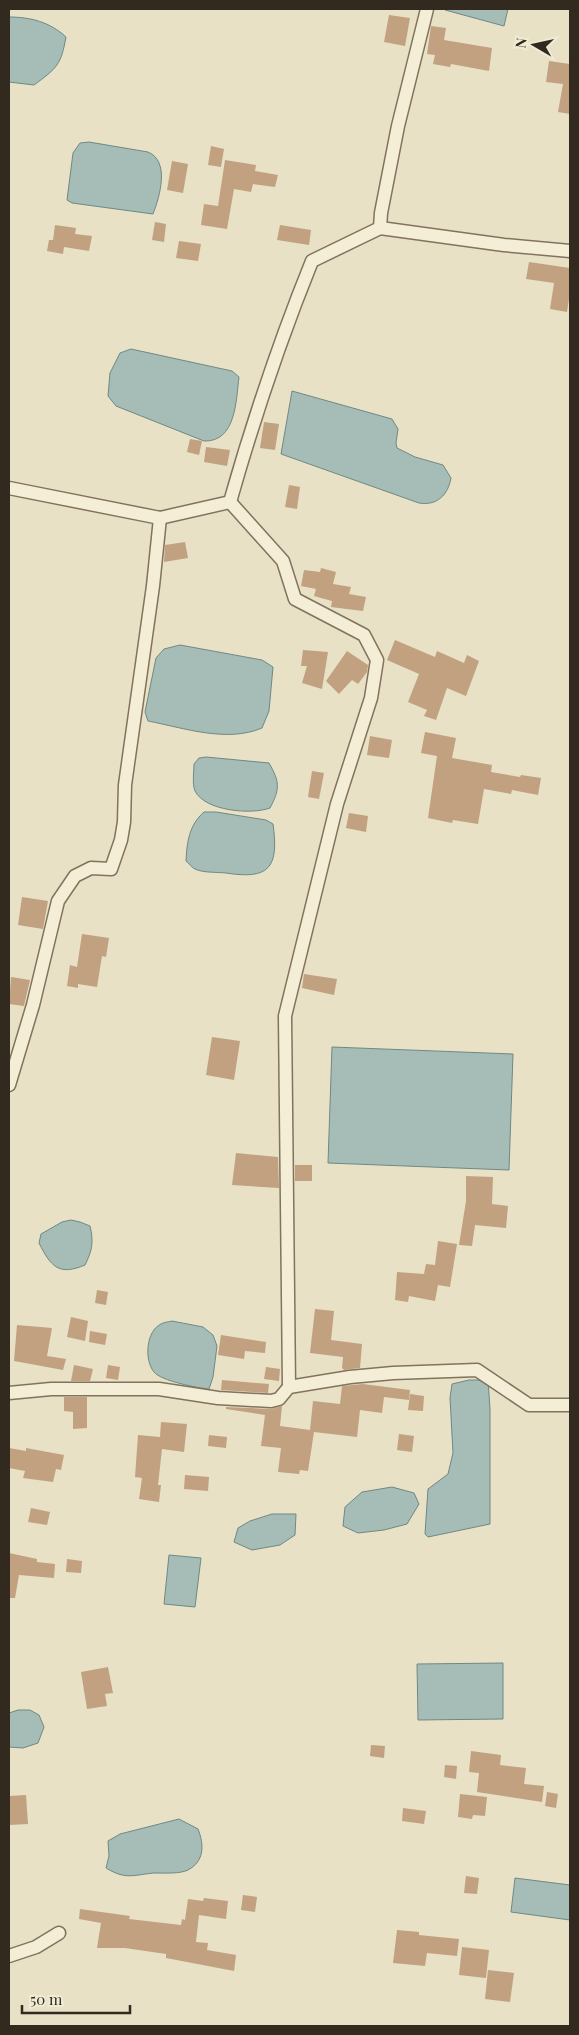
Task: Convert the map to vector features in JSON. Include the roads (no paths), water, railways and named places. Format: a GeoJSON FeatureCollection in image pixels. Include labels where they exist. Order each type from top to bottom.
{"type":"FeatureCollection","features":[{"type":"Feature","properties":{"kind":"street"},"geometry":{"type":"LineString","coordinates":[[380,228],[381,213],[398,126],[427,9]]}},
{"type":"Feature","properties":{"kind":"street"},"geometry":{"type":"LineString","coordinates":[[230,502],[242,459],[295,303],[312,262],[380,228],[504,245],[570,251]]}},
{"type":"Feature","properties":{"kind":"street"},"geometry":{"type":"LineString","coordinates":[[9,488],[160,518],[230,502]]}},
{"type":"Feature","properties":{"kind":"street"},"geometry":{"type":"LineString","coordinates":[[9,1393],[51,1389],[159,1389],[218,1398],[271,1401],[279,1399],[289,1387],[285,1016],[337,804],[371,698],[377,660],[364,636],[295,599],[283,562],[230,502]]}},
{"type":"Feature","properties":{"kind":"street"},"geometry":{"type":"LineString","coordinates":[[9,1085],[33,1005],[58,901],[75,876],[91,868],[111,869],[121,840],[124,822],[125,786],[153,586],[160,518]]}},
{"type":"Feature","properties":{"kind":"street"},"geometry":{"type":"LineString","coordinates":[[289,1387],[350,1377],[393,1373],[477,1370],[529,1405],[570,1406]]}},
{"type":"Feature","properties":{"kind":"street"},"geometry":{"type":"LineString","coordinates":[[9,1956],[36,1947],[59,1933]]}},
{"type":"Feature","properties":{"kind":"water"},"geometry":{"type":"Polygon","coordinates":[[[445,9],[508,9],[504,26],[445,9]]]}},
{"type":"Feature","properties":{"kind":"water"},"geometry":{"type":"Polygon","coordinates":[[[9,17],[39,21],[66,37],[57,65],[34,85],[9,82],[9,17]]]}},
{"type":"Feature","properties":{"kind":"water"},"geometry":{"type":"Polygon","coordinates":[[[89,142],[148,152],[155,157],[159,163],[161,180],[153,214],[72,203],[67,200],[73,153],[80,143],[89,142]]]}},
{"type":"Feature","properties":{"kind":"water"},"geometry":{"type":"Polygon","coordinates":[[[131,349],[232,371],[239,377],[235,408],[228,428],[223,435],[215,440],[204,441],[116,406],[108,396],[110,373],[120,353],[131,349]]]}},
{"type":"Feature","properties":{"kind":"water"},"geometry":{"type":"Polygon","coordinates":[[[292,391],[392,419],[398,429],[397,448],[415,457],[443,465],[451,478],[447,490],[436,501],[419,503],[281,454],[292,391]]]}},
{"type":"Feature","properties":{"kind":"water"},"geometry":{"type":"Polygon","coordinates":[[[180,645],[262,660],[273,667],[269,711],[262,728],[249,732],[220,734],[205,733],[148,721],[145,712],[156,658],[164,649],[180,645]]]}},
{"type":"Feature","properties":{"kind":"water"},"geometry":{"type":"Polygon","coordinates":[[[199,758],[269,763],[277,781],[276,796],[270,808],[252,811],[229,810],[208,803],[200,798],[194,788],[194,764],[199,758]]]}},
{"type":"Feature","properties":{"kind":"water"},"geometry":{"type":"Polygon","coordinates":[[[204,812],[216,812],[266,820],[273,824],[274,851],[268,867],[262,872],[241,875],[206,872],[193,868],[186,861],[188,841],[195,822],[204,812]]]}},
{"type":"Feature","properties":{"kind":"water"},"geometry":{"type":"Polygon","coordinates":[[[332,1047],[513,1054],[509,1170],[328,1163],[332,1047]]]}},
{"type":"Feature","properties":{"kind":"water"},"geometry":{"type":"Polygon","coordinates":[[[71,1220],[90,1226],[92,1246],[85,1265],[69,1270],[57,1267],[52,1263],[39,1243],[41,1234],[62,1222],[71,1220]]]}},
{"type":"Feature","properties":{"kind":"water"},"geometry":{"type":"Polygon","coordinates":[[[172,1321],[203,1327],[213,1335],[217,1346],[213,1377],[209,1389],[189,1386],[164,1378],[154,1372],[151,1367],[148,1346],[152,1333],[161,1324],[172,1321]]]}},
{"type":"Feature","properties":{"kind":"water"},"geometry":{"type":"Polygon","coordinates":[[[469,1380],[488,1380],[490,1409],[490,1524],[428,1537],[425,1534],[428,1489],[448,1474],[453,1453],[450,1398],[452,1384],[469,1380]]]}},
{"type":"Feature","properties":{"kind":"water"},"geometry":{"type":"Polygon","coordinates":[[[392,1487],[414,1493],[419,1504],[407,1524],[384,1530],[358,1533],[343,1526],[345,1507],[362,1492],[392,1487]]]}},
{"type":"Feature","properties":{"kind":"water"},"geometry":{"type":"Polygon","coordinates":[[[272,1514],[296,1514],[295,1535],[280,1545],[252,1550],[234,1542],[238,1528],[250,1521],[272,1514]]]}},
{"type":"Feature","properties":{"kind":"water"},"geometry":{"type":"Polygon","coordinates":[[[169,1555],[201,1558],[195,1607],[164,1604],[169,1555]]]}},
{"type":"Feature","properties":{"kind":"water"},"geometry":{"type":"Polygon","coordinates":[[[503,1663],[503,1719],[418,1720],[417,1664],[503,1663]]]}},
{"type":"Feature","properties":{"kind":"water"},"geometry":{"type":"Polygon","coordinates":[[[18,1710],[30,1710],[39,1715],[44,1727],[38,1743],[23,1748],[9,1747],[9,1713],[18,1710]]]}},
{"type":"Feature","properties":{"kind":"water"},"geometry":{"type":"Polygon","coordinates":[[[179,1819],[198,1829],[202,1852],[194,1866],[188,1870],[176,1873],[130,1876],[113,1872],[106,1868],[109,1856],[108,1841],[120,1834],[179,1819]]]}},
{"type":"Feature","properties":{"kind":"water"},"geometry":{"type":"Polygon","coordinates":[[[515,1878],[570,1885],[570,1920],[511,1912],[515,1878]]]}}]}
